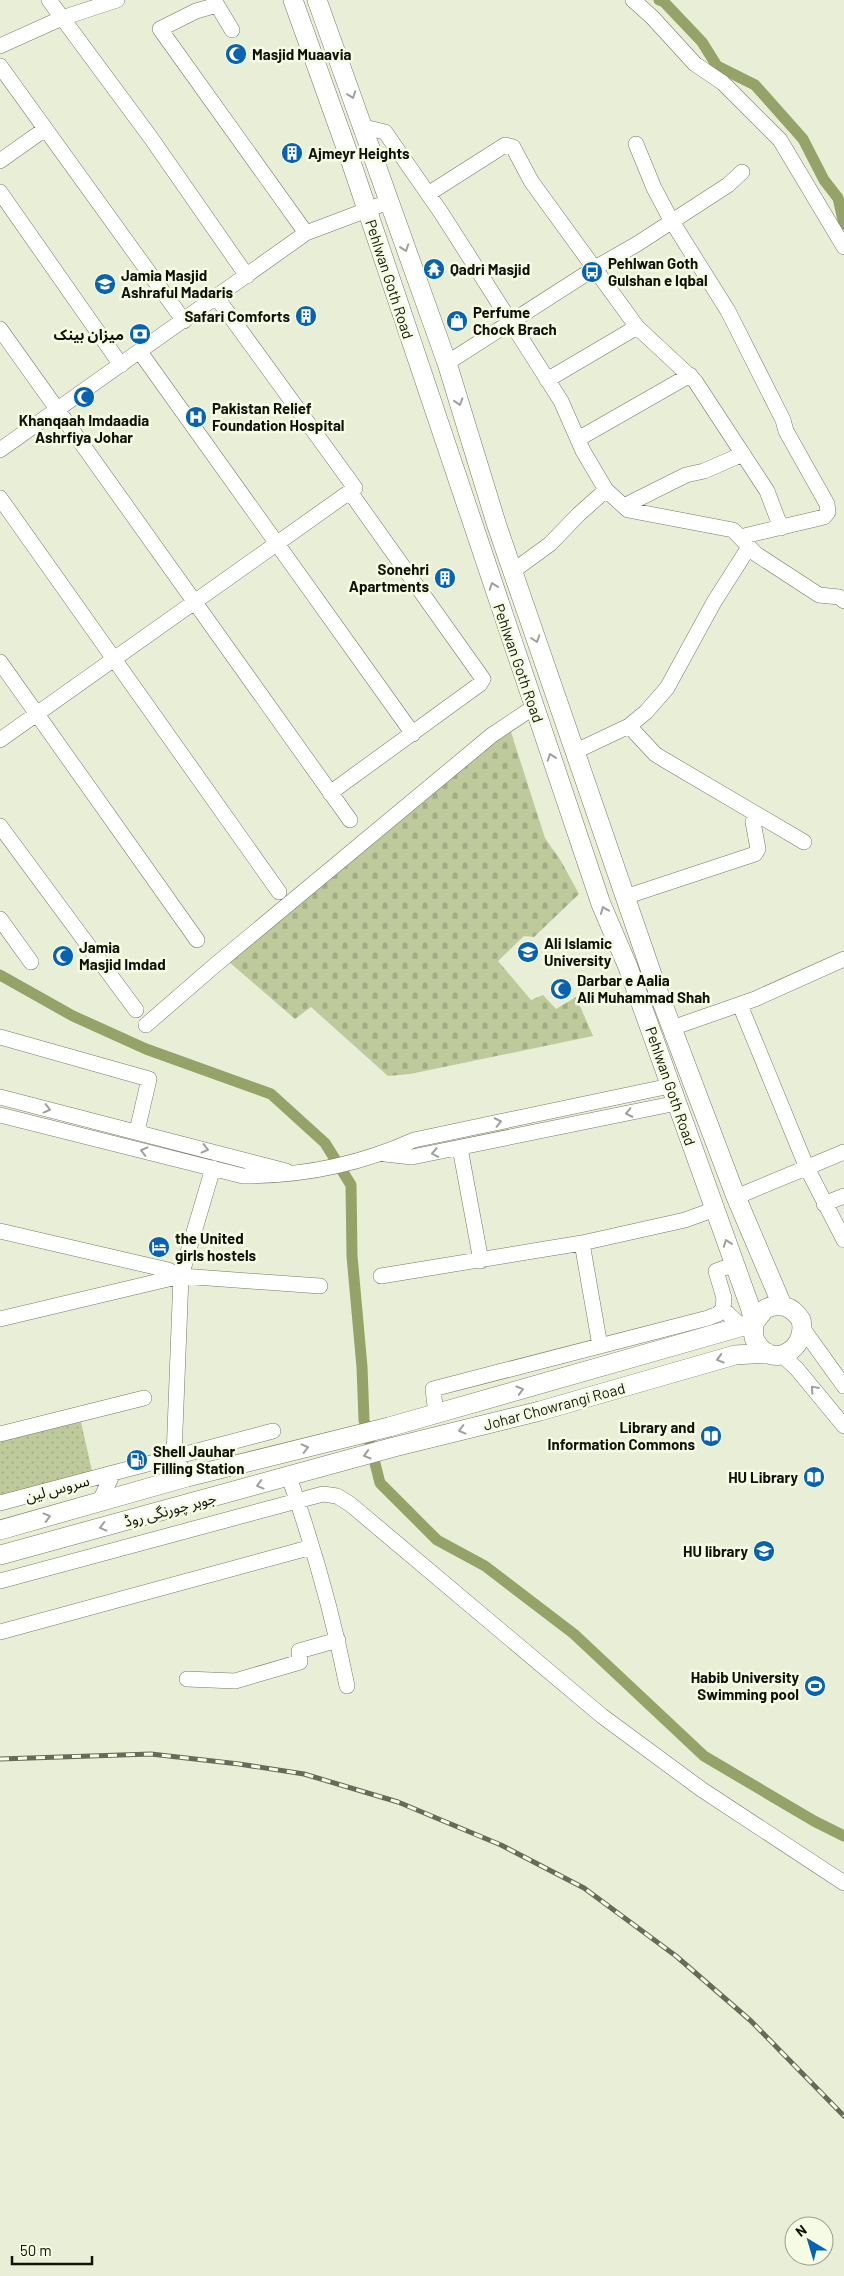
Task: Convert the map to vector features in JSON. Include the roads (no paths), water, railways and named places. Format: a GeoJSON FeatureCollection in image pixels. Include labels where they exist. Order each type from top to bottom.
{"type":"FeatureCollection","features":[{"type":"Feature","properties":{"kind":"main road","name":"Pehlwan Goth Road"},"geometry":{"type":"LineString","coordinates":[[293,0],[368,211],[602,904],[632,979],[735,1264],[748,1325]]}},
{"type":"Feature","properties":{"kind":"main road","name":"Pehlwan Goth Road"},"geometry":{"type":"LineString","coordinates":[[316,0],[364,127],[388,202],[447,362],[480,474],[651,972],[736,1197],[782,1305]]}},
{"type":"Feature","properties":{"kind":"main road"},"geometry":{"type":"LineString","coordinates":[[322,80],[343,72]]}},
{"type":"Feature","properties":{"kind":"main road"},"geometry":{"type":"LineString","coordinates":[[632,979],[651,972]]}},
{"type":"Feature","properties":{"kind":"main road"},"geometry":{"type":"LineString","coordinates":[[782,1305],[797,1313],[803,1329],[798,1346],[775,1354],[756,1341],[748,1325],[764,1309],[782,1305]]}},
{"type":"Feature","properties":{"kind":"main road","name":"Johar Chowrangi Road"},"geometry":{"type":"LineString","coordinates":[[335,1440],[388,1428],[748,1325]]}},
{"type":"Feature","properties":{"kind":"main road","name":"Johar Chowrangi Road"},"geometry":{"type":"LineString","coordinates":[[341,1462],[540,1411],[735,1354],[775,1354]]}},
{"type":"Feature","properties":{"kind":"main road","name":"جوہر چورنگی روڈ"},"geometry":{"type":"LineString","coordinates":[[0,1530],[187,1477],[335,1440]]}},
{"type":"Feature","properties":{"kind":"main road","name":"جوہر چورنگی روڈ"},"geometry":{"type":"LineString","coordinates":[[0,1555],[341,1462]]}},
{"type":"Feature","properties":{"kind":"street"},"geometry":{"type":"LineString","coordinates":[[49,0],[151,138],[247,276]]}},
{"type":"Feature","properties":{"kind":"street"},"geometry":{"type":"LineString","coordinates":[[0,46],[62,18],[117,0]]}},
{"type":"Feature","properties":{"kind":"street"},"geometry":{"type":"LineString","coordinates":[[633,0],[652,17],[696,64],[723,82],[780,140],[844,246]]}},
{"type":"Feature","properties":{"kind":"street"},"geometry":{"type":"LineString","coordinates":[[232,30],[217,5],[196,11],[160,29],[306,233]]}},
{"type":"Feature","properties":{"kind":"street"},"geometry":{"type":"LineString","coordinates":[[0,66],[184,321]]}},
{"type":"Feature","properties":{"kind":"street"},"geometry":{"type":"LineString","coordinates":[[364,127],[385,132],[428,194],[561,402],[578,439],[606,490],[624,506],[635,512],[733,530],[756,554],[819,595],[838,596],[844,601]]}},
{"type":"Feature","properties":{"kind":"street"},"geometry":{"type":"LineString","coordinates":[[0,161],[45,128]]}},
{"type":"Feature","properties":{"kind":"street"},"geometry":{"type":"LineString","coordinates":[[574,752],[629,726],[646,712],[667,688],[745,542],[781,528],[824,517],[828,512],[827,504],[786,431],[783,420],[728,310],[671,220],[654,188],[636,144]]}},
{"type":"Feature","properties":{"kind":"street"},"geometry":{"type":"LineString","coordinates":[[428,194],[505,145],[510,145],[531,181],[637,327],[663,354],[690,375],[767,491],[781,528]]}},
{"type":"Feature","properties":{"kind":"street"},"geometry":{"type":"LineString","coordinates":[[447,362],[595,268],[637,244],[728,184],[742,172]]}},
{"type":"Feature","properties":{"kind":"street"},"geometry":{"type":"LineString","coordinates":[[0,192],[121,365]]}},
{"type":"Feature","properties":{"kind":"street"},"geometry":{"type":"LineString","coordinates":[[0,450],[217,298],[306,233],[388,202]]}},
{"type":"Feature","properties":{"kind":"street"},"geometry":{"type":"LineString","coordinates":[[0,740],[355,488],[217,298]]}},
{"type":"Feature","properties":{"kind":"street"},"geometry":{"type":"LineString","coordinates":[[547,380],[637,327]]}},
{"type":"Feature","properties":{"kind":"street"},"geometry":{"type":"LineString","coordinates":[[0,329],[350,820]]}},
{"type":"Feature","properties":{"kind":"street"},"geometry":{"type":"LineString","coordinates":[[140,352],[414,734]]}},
{"type":"Feature","properties":{"kind":"street"},"geometry":{"type":"LineString","coordinates":[[578,439],[690,375]]}},
{"type":"Feature","properties":{"kind":"street"},"geometry":{"type":"LineString","coordinates":[[624,506],[686,474],[704,470],[743,454]]}},
{"type":"Feature","properties":{"kind":"street"},"geometry":{"type":"LineString","coordinates":[[513,571],[550,544],[578,514],[606,490]]}},
{"type":"Feature","properties":{"kind":"street"},"geometry":{"type":"LineString","coordinates":[[330,793],[414,734],[480,684],[483,679],[350,492]]}},
{"type":"Feature","properties":{"kind":"street"},"geometry":{"type":"LineString","coordinates":[[0,498],[115,657],[278,892]]}},
{"type":"Feature","properties":{"kind":"street"},"geometry":{"type":"LineString","coordinates":[[0,662],[197,940]]}},
{"type":"Feature","properties":{"kind":"street"},"geometry":{"type":"LineString","coordinates":[[146,1025],[214,966],[492,735],[534,707]]}},
{"type":"Feature","properties":{"kind":"street"},"geometry":{"type":"LineString","coordinates":[[629,726],[655,754],[804,842]]}},
{"type":"Feature","properties":{"kind":"street"},"geometry":{"type":"LineString","coordinates":[[625,897],[755,854],[758,849],[753,822],[756,814]]}},
{"type":"Feature","properties":{"kind":"street"},"geometry":{"type":"LineString","coordinates":[[0,826],[136,1010]]}},
{"type":"Feature","properties":{"kind":"street"},"geometry":{"type":"LineString","coordinates":[[0,919],[31,962]]}},
{"type":"Feature","properties":{"kind":"street"},"geometry":{"type":"LineString","coordinates":[[672,1028],[740,1004],[844,959]]}},
{"type":"Feature","properties":{"kind":"street"},"geometry":{"type":"LineString","coordinates":[[740,1004],[807,1168],[844,1240]]}},
{"type":"Feature","properties":{"kind":"street"},"geometry":{"type":"LineString","coordinates":[[0,1037],[149,1079],[137,1132]]}},
{"type":"Feature","properties":{"kind":"street"},"geometry":{"type":"LineString","coordinates":[[384,1154],[412,1157],[460,1148],[674,1095]]}},
{"type":"Feature","properties":{"kind":"street"},"geometry":{"type":"LineString","coordinates":[[0,1115],[243,1176],[300,1173],[384,1154],[414,1140],[674,1095]]}},
{"type":"Feature","properties":{"kind":"street"},"geometry":{"type":"LineString","coordinates":[[0,1097],[300,1173]]}},
{"type":"Feature","properties":{"kind":"street"},"geometry":{"type":"LineString","coordinates":[[460,1148],[481,1261]]}},
{"type":"Feature","properties":{"kind":"street"},"geometry":{"type":"LineString","coordinates":[[736,1197],[844,1152]]}},
{"type":"Feature","properties":{"kind":"street"},"geometry":{"type":"LineString","coordinates":[[187,1477],[174,1456],[181,1276],[213,1168]]}},
{"type":"Feature","properties":{"kind":"street"},"geometry":{"type":"LineString","coordinates":[[824,1204],[844,1196]]}},
{"type":"Feature","properties":{"kind":"street"},"geometry":{"type":"LineString","coordinates":[[380,1276],[582,1243],[685,1220],[715,1209]]}},
{"type":"Feature","properties":{"kind":"street"},"geometry":{"type":"LineString","coordinates":[[0,1230],[168,1270],[181,1276]]}},
{"type":"Feature","properties":{"kind":"street"},"geometry":{"type":"LineString","coordinates":[[582,1243],[600,1346]]}},
{"type":"Feature","properties":{"kind":"street"},"geometry":{"type":"LineString","coordinates":[[724,1309],[724,1298],[716,1271],[735,1264]]}},
{"type":"Feature","properties":{"kind":"street"},"geometry":{"type":"LineString","coordinates":[[0,1319],[181,1276],[320,1286]]}},
{"type":"Feature","properties":{"kind":"street"},"geometry":{"type":"LineString","coordinates":[[436,1414],[433,1389],[708,1318],[724,1309]]}},
{"type":"Feature","properties":{"kind":"street"},"geometry":{"type":"LineString","coordinates":[[724,1309],[748,1325]]}},
{"type":"Feature","properties":{"kind":"street"},"geometry":{"type":"LineString","coordinates":[[803,1329],[844,1386]]}},
{"type":"Feature","properties":{"kind":"street"},"geometry":{"type":"LineString","coordinates":[[775,1354],[796,1369],[844,1426]]}},
{"type":"Feature","properties":{"kind":"street"},"geometry":{"type":"LineString","coordinates":[[0,1434],[144,1398]]}},
{"type":"Feature","properties":{"kind":"street","name":"سروس لین"},"geometry":{"type":"LineString","coordinates":[[0,1503],[273,1431]]}},
{"type":"Feature","properties":{"kind":"street"},"geometry":{"type":"LineString","coordinates":[[99,1503],[113,1473]]}},
{"type":"Feature","properties":{"kind":"street"},"geometry":{"type":"LineString","coordinates":[[289,1477],[312,1546],[338,1640],[347,1686]]}},
{"type":"Feature","properties":{"kind":"street"},"geometry":{"type":"LineString","coordinates":[[0,1581],[323,1494],[344,1499],[602,1716],[701,1789],[844,1883]]}},
{"type":"Feature","properties":{"kind":"street"},"geometry":{"type":"LineString","coordinates":[[0,1632],[312,1546]]}},
{"type":"Feature","properties":{"kind":"street"},"geometry":{"type":"LineString","coordinates":[[187,1679],[238,1681],[300,1662],[299,1651],[338,1640]]}},
{"type":"Feature","properties":{"kind":"waterway"},"geometry":{"type":"LineString","coordinates":[[659,0],[664,2],[702,42],[717,66],[755,85],[803,139],[824,180],[838,198],[844,224]]}},
{"type":"Feature","properties":{"kind":"waterway"},"geometry":{"type":"LineString","coordinates":[[0,975],[73,1016],[146,1049],[271,1094],[325,1143],[351,1185],[352,1256],[362,1367],[364,1420],[380,1483],[437,1540],[485,1566],[574,1634],[704,1756],[814,1821],[844,1836]]}},
{"type":"Feature","properties":{"kind":"railway"},"geometry":{"type":"LineString","coordinates":[[0,1759],[151,1754],[304,1774],[398,1802],[501,1845],[584,1888],[676,1956],[751,2021],[844,2116]]}},
{"type":"Feature","properties":{"kind":"place","name":"Masjid Muaavia"},"geometry":{"type":"Point","coordinates":[236,54]}},
{"type":"Feature","properties":{"kind":"place","name":"Ajmeyr Heights"},"geometry":{"type":"Point","coordinates":[292,153]}},
{"type":"Feature","properties":{"kind":"place","name":"Qadri Masjid"},"geometry":{"type":"Point","coordinates":[434,269]}},
{"type":"Feature","properties":{"kind":"place","name":"Pehlwan Goth Gulshan e Iqbal"},"geometry":{"type":"Point","coordinates":[592,272]}},
{"type":"Feature","properties":{"kind":"place","name":"Jamia Masjid Ashraful Madaris"},"geometry":{"type":"Point","coordinates":[105,284]}},
{"type":"Feature","properties":{"kind":"place","name":"Safari Comforts"},"geometry":{"type":"Point","coordinates":[306,316]}},
{"type":"Feature","properties":{"kind":"place","name":"Perfume Chock Brach"},"geometry":{"type":"Point","coordinates":[457,321]}},
{"type":"Feature","properties":{"kind":"place","name":"میزان بینک"},"geometry":{"type":"Point","coordinates":[140,334]}},
{"type":"Feature","properties":{"kind":"place","name":"Khanqaah Imdaadia Ashrfiya Johar"},"geometry":{"type":"Point","coordinates":[84,397]}},
{"type":"Feature","properties":{"kind":"place","name":"Pakistan Relief Foundation Hospital"},"geometry":{"type":"Point","coordinates":[196,417]}},
{"type":"Feature","properties":{"kind":"place","name":"Sonehri Apartments"},"geometry":{"type":"Point","coordinates":[445,578]}},
{"type":"Feature","properties":{"kind":"place","name":"Ali Islamic University"},"geometry":{"type":"Point","coordinates":[528,952]}},
{"type":"Feature","properties":{"kind":"place","name":"Jamia Masjid Imdad"},"geometry":{"type":"Point","coordinates":[63,956]}},
{"type":"Feature","properties":{"kind":"place","name":"Darbar e Aalia Ali Muhammad Shah"},"geometry":{"type":"Point","coordinates":[561,989]}},
{"type":"Feature","properties":{"kind":"place","name":"the United girls hostels"},"geometry":{"type":"Point","coordinates":[159,1247]}},
{"type":"Feature","properties":{"kind":"place","name":"Library and Information Commons"},"geometry":{"type":"Point","coordinates":[711,1436]}},
{"type":"Feature","properties":{"kind":"place","name":"Shell Jauhar Filling Station"},"geometry":{"type":"Point","coordinates":[137,1460]}},
{"type":"Feature","properties":{"kind":"place","name":"HU Library"},"geometry":{"type":"Point","coordinates":[814,1477]}},
{"type":"Feature","properties":{"kind":"place","name":"HU library"},"geometry":{"type":"Point","coordinates":[764,1551]}},
{"type":"Feature","properties":{"kind":"place","name":"Habib University Swimming pool"},"geometry":{"type":"Point","coordinates":[815,1686]}}]}
